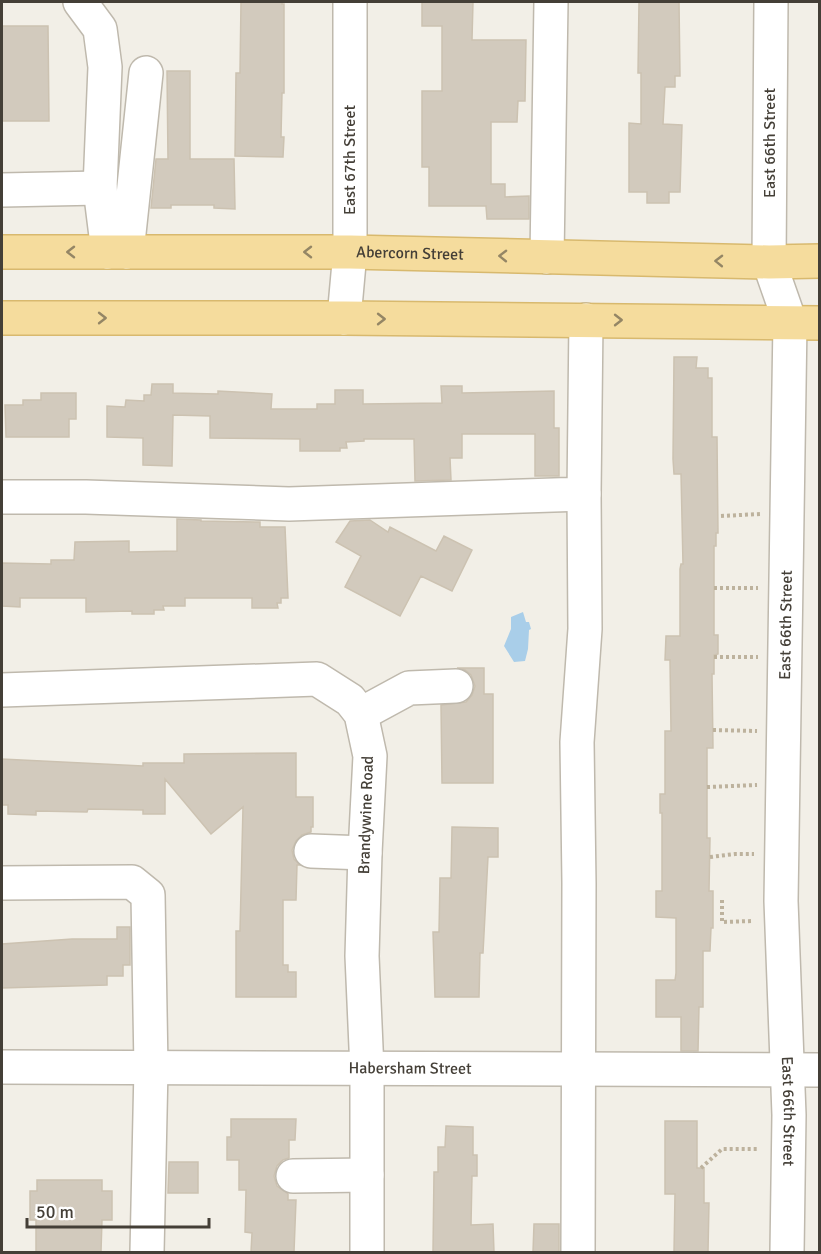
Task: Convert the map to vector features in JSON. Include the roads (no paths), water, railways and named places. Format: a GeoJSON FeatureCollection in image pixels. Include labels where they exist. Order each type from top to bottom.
{"type":"FeatureCollection","features":[{"type":"Feature","properties":{"kind":"main road","name":"Abercorn Street"},"geometry":{"type":"LineString","coordinates":[[2,252],[350,252],[770,262],[819,261]]}},
{"type":"Feature","properties":{"kind":"main road"},"geometry":{"type":"LineString","coordinates":[[2,318],[805,322]]}},
{"type":"Feature","properties":{"kind":"street"},"geometry":{"type":"LineString","coordinates":[[80,2],[100,29],[105,67],[100,188],[117,252]]}},
{"type":"Feature","properties":{"kind":"street","name":"East 67th Street"},"geometry":{"type":"LineString","coordinates":[[344,318],[350,252],[350,2]]}},
{"type":"Feature","properties":{"kind":"street"},"geometry":{"type":"LineString","coordinates":[[547,257],[551,2]]}},
{"type":"Feature","properties":{"kind":"street","name":"East 66th Street"},"geometry":{"type":"LineString","coordinates":[[771,2],[770,262],[805,322],[787,512],[781,900],[789,1115],[787,1252]]}},
{"type":"Feature","properties":{"kind":"street"},"geometry":{"type":"LineString","coordinates":[[117,252],[146,73]]}},
{"type":"Feature","properties":{"kind":"street"},"geometry":{"type":"LineString","coordinates":[[2,190],[100,188]]}},
{"type":"Feature","properties":{"kind":"street"},"geometry":{"type":"LineString","coordinates":[[578,1252],[577,742],[585,629],[586,320]]}},
{"type":"Feature","properties":{"kind":"street"},"geometry":{"type":"LineString","coordinates":[[2,498],[86,497],[289,504],[584,494]]}},
{"type":"Feature","properties":{"kind":"street"},"geometry":{"type":"LineString","coordinates":[[2,690],[317,679],[350,700],[362,714],[409,688],[456,686]]}},
{"type":"Feature","properties":{"kind":"street","name":"Brandywine Road"},"geometry":{"type":"LineString","coordinates":[[362,714],[370,756],[362,956],[367,1070],[367,1252]]}},
{"type":"Feature","properties":{"kind":"street"},"geometry":{"type":"LineString","coordinates":[[310,851],[365,853]]}},
{"type":"Feature","properties":{"kind":"street"},"geometry":{"type":"LineString","coordinates":[[2,883],[132,882],[148,895],[151,1068],[147,1252]]}},
{"type":"Feature","properties":{"kind":"street","name":"Habersham Street"},"geometry":{"type":"LineString","coordinates":[[2,1067],[819,1070]]}},
{"type":"Feature","properties":{"kind":"street"},"geometry":{"type":"LineString","coordinates":[[293,1176],[367,1175]]}},
{"type":"Feature","properties":{"kind":"water"},"geometry":{"type":"Polygon","coordinates":[[[523,612],[531,629],[529,630],[528,649],[525,661],[514,662],[504,646],[511,629],[511,617],[523,612]]]}}]}
